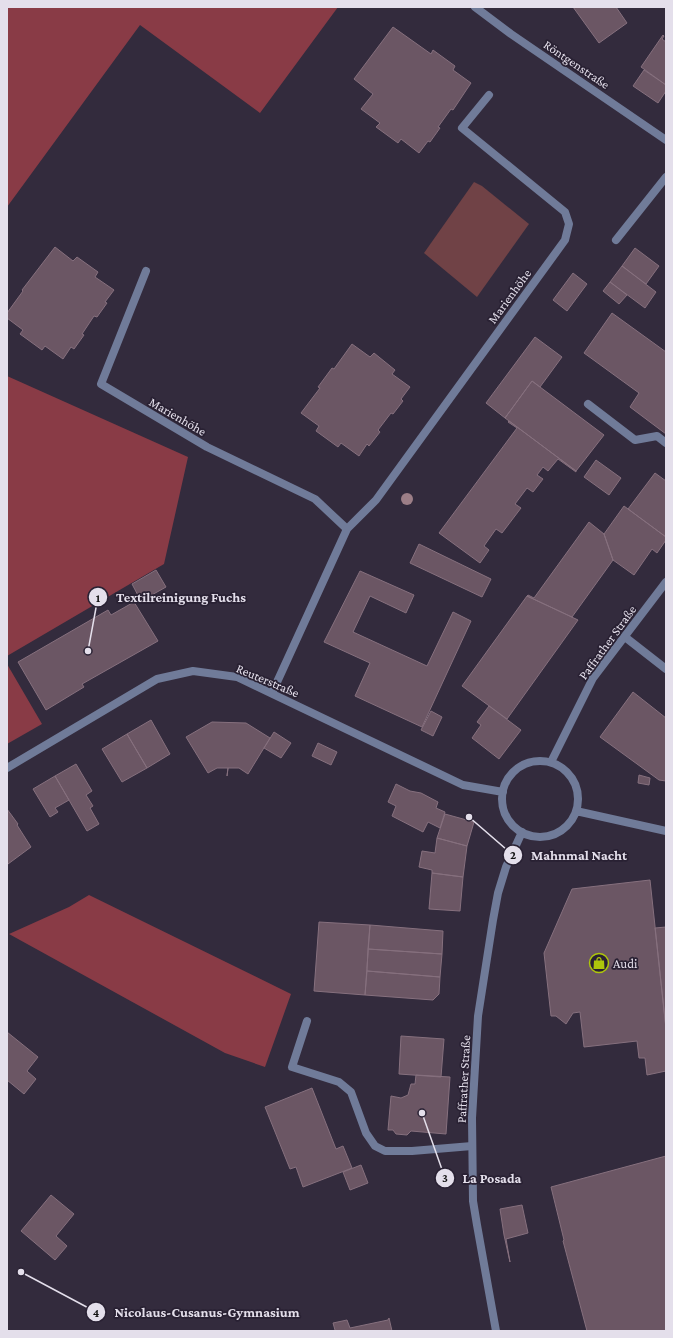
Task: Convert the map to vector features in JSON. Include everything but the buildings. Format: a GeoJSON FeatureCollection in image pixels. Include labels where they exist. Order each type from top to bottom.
{"type":"FeatureCollection","features":[{"type":"Feature","properties":{"kind":"street","name":"Röntgenstraße"},"geometry":{"type":"LineString","coordinates":[[474,7],[666,140]]}},
{"type":"Feature","properties":{"kind":"street","name":"Marienhöhe"},"geometry":{"type":"LineString","coordinates":[[272,693],[347,528],[376,500],[565,240],[569,224],[565,212],[462,128],[489,95]]}},
{"type":"Feature","properties":{"kind":"street"},"geometry":{"type":"LineString","coordinates":[[616,240],[666,177]]}},
{"type":"Feature","properties":{"kind":"street","name":"Marienhöhe"},"geometry":{"type":"LineString","coordinates":[[146,272],[101,384],[207,447],[315,499],[347,528]]}},
{"type":"Feature","properties":{"kind":"street"},"geometry":{"type":"LineString","coordinates":[[588,404],[635,440],[657,436],[666,443]]}},
{"type":"Feature","properties":{"kind":"street","name":"Paffrather Straße"},"geometry":{"type":"LineString","coordinates":[[551,762],[592,678],[666,582]]}},
{"type":"Feature","properties":{"kind":"street"},"geometry":{"type":"LineString","coordinates":[[625,637],[666,669]]}},
{"type":"Feature","properties":{"kind":"street","name":"Reuterstraße"},"geometry":{"type":"LineString","coordinates":[[7,768],[157,680],[193,672],[237,677],[463,785],[503,792]]}},
{"type":"Feature","properties":{"kind":"street"},"geometry":{"type":"LineString","coordinates":[[530,762],[551,762],[560,766],[574,781],[578,796],[576,811],[566,826],[558,832],[540,836],[522,832],[514,826],[506,815],[502,802],[506,782],[512,773],[520,766],[530,762]]}},
{"type":"Feature","properties":{"kind":"street"},"geometry":{"type":"LineString","coordinates":[[576,811],[666,831]]}},
{"type":"Feature","properties":{"kind":"street","name":"Paffrather Straße"},"geometry":{"type":"LineString","coordinates":[[496,1331],[473,1201],[472,1118],[478,1016],[493,920],[498,893],[506,867],[522,832]]}},
{"type":"Feature","properties":{"kind":"street"},"geometry":{"type":"LineString","coordinates":[[307,1021],[292,1067],[339,1082],[351,1092],[366,1133],[375,1146],[385,1151],[412,1151],[472,1146]]}},
{"type":"Feature","properties":{"kind":"shaded area"},"geometry":{"type":"Polygon","coordinates":[[[7,7],[338,7],[260,113],[140,25],[7,207],[7,7]]]}},
{"type":"Feature","properties":{"kind":"shaded area"},"geometry":{"type":"Polygon","coordinates":[[[474,182],[482,186],[529,224],[477,297],[424,253],[474,182]]]}},
{"type":"Feature","properties":{"kind":"shaded area"},"geometry":{"type":"Polygon","coordinates":[[[7,376],[188,457],[164,564],[7,656],[7,376]]]}},
{"type":"Feature","properties":{"kind":"shaded area"},"geometry":{"type":"Polygon","coordinates":[[[7,664],[42,724],[7,744],[7,664]]]}},
{"type":"Feature","properties":{"kind":"shaded area"},"geometry":{"type":"Polygon","coordinates":[[[89,895],[291,994],[265,1067],[225,1053],[9,934],[69,907],[89,895]]]}},
{"type":"Feature","properties":{"kind":"place","name":"Textilreinigung Fuchs"},"geometry":{"type":"Point","coordinates":[88,651]}},
{"type":"Feature","properties":{"kind":"place","name":"Mahnmal Nacht"},"geometry":{"type":"Point","coordinates":[469,817]}},
{"type":"Feature","properties":{"kind":"place","name":"Audi"},"geometry":{"type":"Point","coordinates":[599,963]}},
{"type":"Feature","properties":{"kind":"place","name":"La Posada"},"geometry":{"type":"Point","coordinates":[422,1113]}},
{"type":"Feature","properties":{"kind":"place","name":"Nicolaus-Cusanus-Gymnasium"},"geometry":{"type":"Point","coordinates":[21,1272]}}]}
